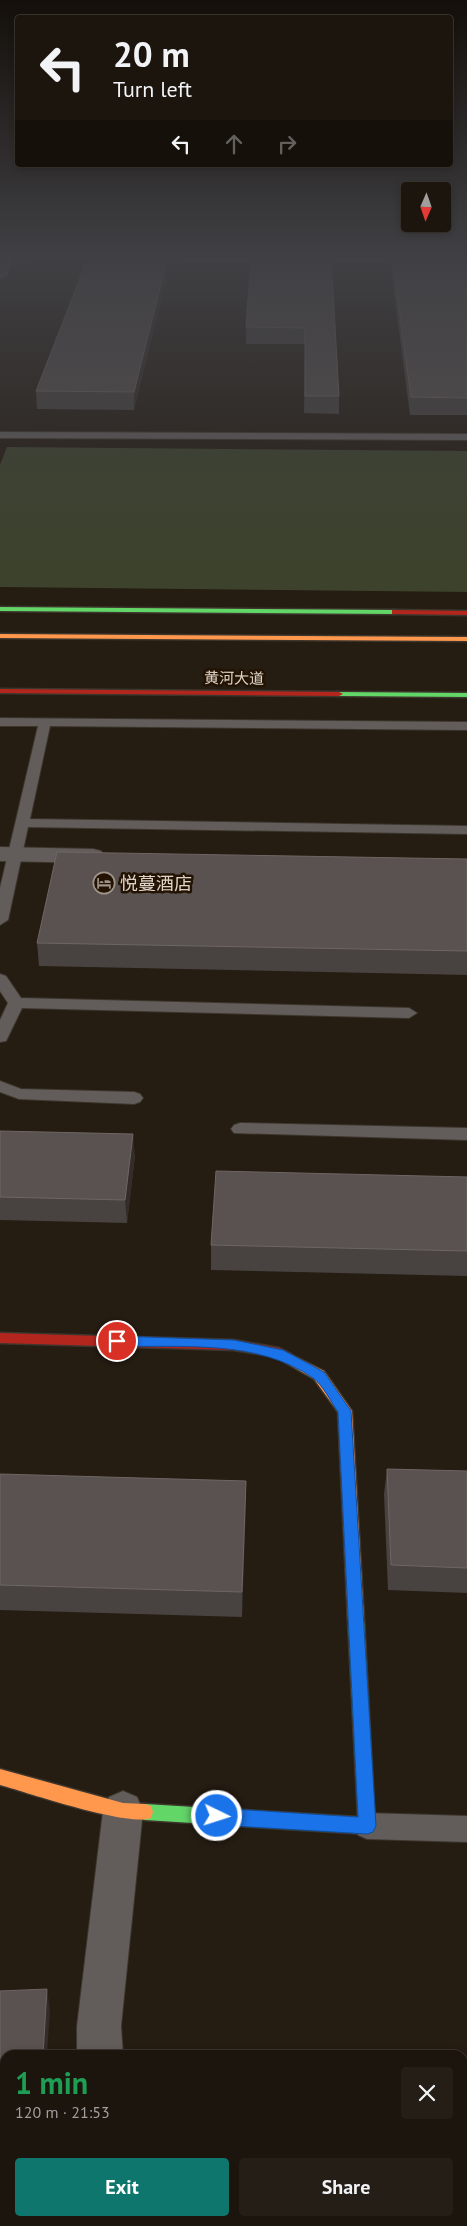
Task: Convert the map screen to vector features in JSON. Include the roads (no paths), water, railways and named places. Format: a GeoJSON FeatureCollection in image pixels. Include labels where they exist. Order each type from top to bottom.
{"type":"FeatureCollection","features":[{"type":"Feature","properties":{"kind":"main road"},"geometry":{"type":"LineString","coordinates":[[0,609],[467,613]]}},
{"type":"Feature","properties":{"kind":"main road"},"geometry":{"type":"LineString","coordinates":[[0,636],[467,639]]}},
{"type":"Feature","properties":{"kind":"main road","name":"黄河大道"},"geometry":{"type":"LineString","coordinates":[[0,691],[467,695]]}},
{"type":"Feature","properties":{"kind":"main road"},"geometry":{"type":"LineString","coordinates":[[0,1338],[234,1344],[279,1353],[320,1375],[345,1411],[367,1826],[123,1811],[0,1777]]}},
{"type":"Feature","properties":{"kind":"street"},"geometry":{"type":"LineString","coordinates":[[7,854],[113,856]]}},
{"type":"Feature","properties":{"kind":"street"},"geometry":{"type":"LineString","coordinates":[[100,2050],[99,2026],[123,1811]]}},
{"type":"Feature","properties":{"kind":"lane"},"geometry":{"type":"LineString","coordinates":[[0,435],[467,437]]}},
{"type":"Feature","properties":{"kind":"lane"},"geometry":{"type":"LineString","coordinates":[[0,722],[467,726]]}},
{"type":"Feature","properties":{"kind":"lane"},"geometry":{"type":"LineString","coordinates":[[0,920],[7,854],[22,824],[45,722]]}},
{"type":"Feature","properties":{"kind":"lane"},"geometry":{"type":"LineString","coordinates":[[22,824],[467,830]]}},
{"type":"Feature","properties":{"kind":"lane"},"geometry":{"type":"LineString","coordinates":[[0,979],[16,1003]]}},
{"type":"Feature","properties":{"kind":"lane"},"geometry":{"type":"LineString","coordinates":[[16,1003],[409,1013]]}},
{"type":"Feature","properties":{"kind":"lane"},"geometry":{"type":"LineString","coordinates":[[0,1037],[16,1003]]}},
{"type":"Feature","properties":{"kind":"lane"},"geometry":{"type":"LineString","coordinates":[[0,1086],[18,1094],[134,1098]]}},
{"type":"Feature","properties":{"kind":"lane"},"geometry":{"type":"LineString","coordinates":[[240,1129],[467,1134]]}},
{"type":"Feature","properties":{"kind":"lane"},"geometry":{"type":"LineString","coordinates":[[367,1826],[467,1829]]}},
{"type":"Feature","properties":{"kind":"place","name":"悦蔓酒店"},"geometry":{"type":"Point","coordinates":[104,883]}}]}
